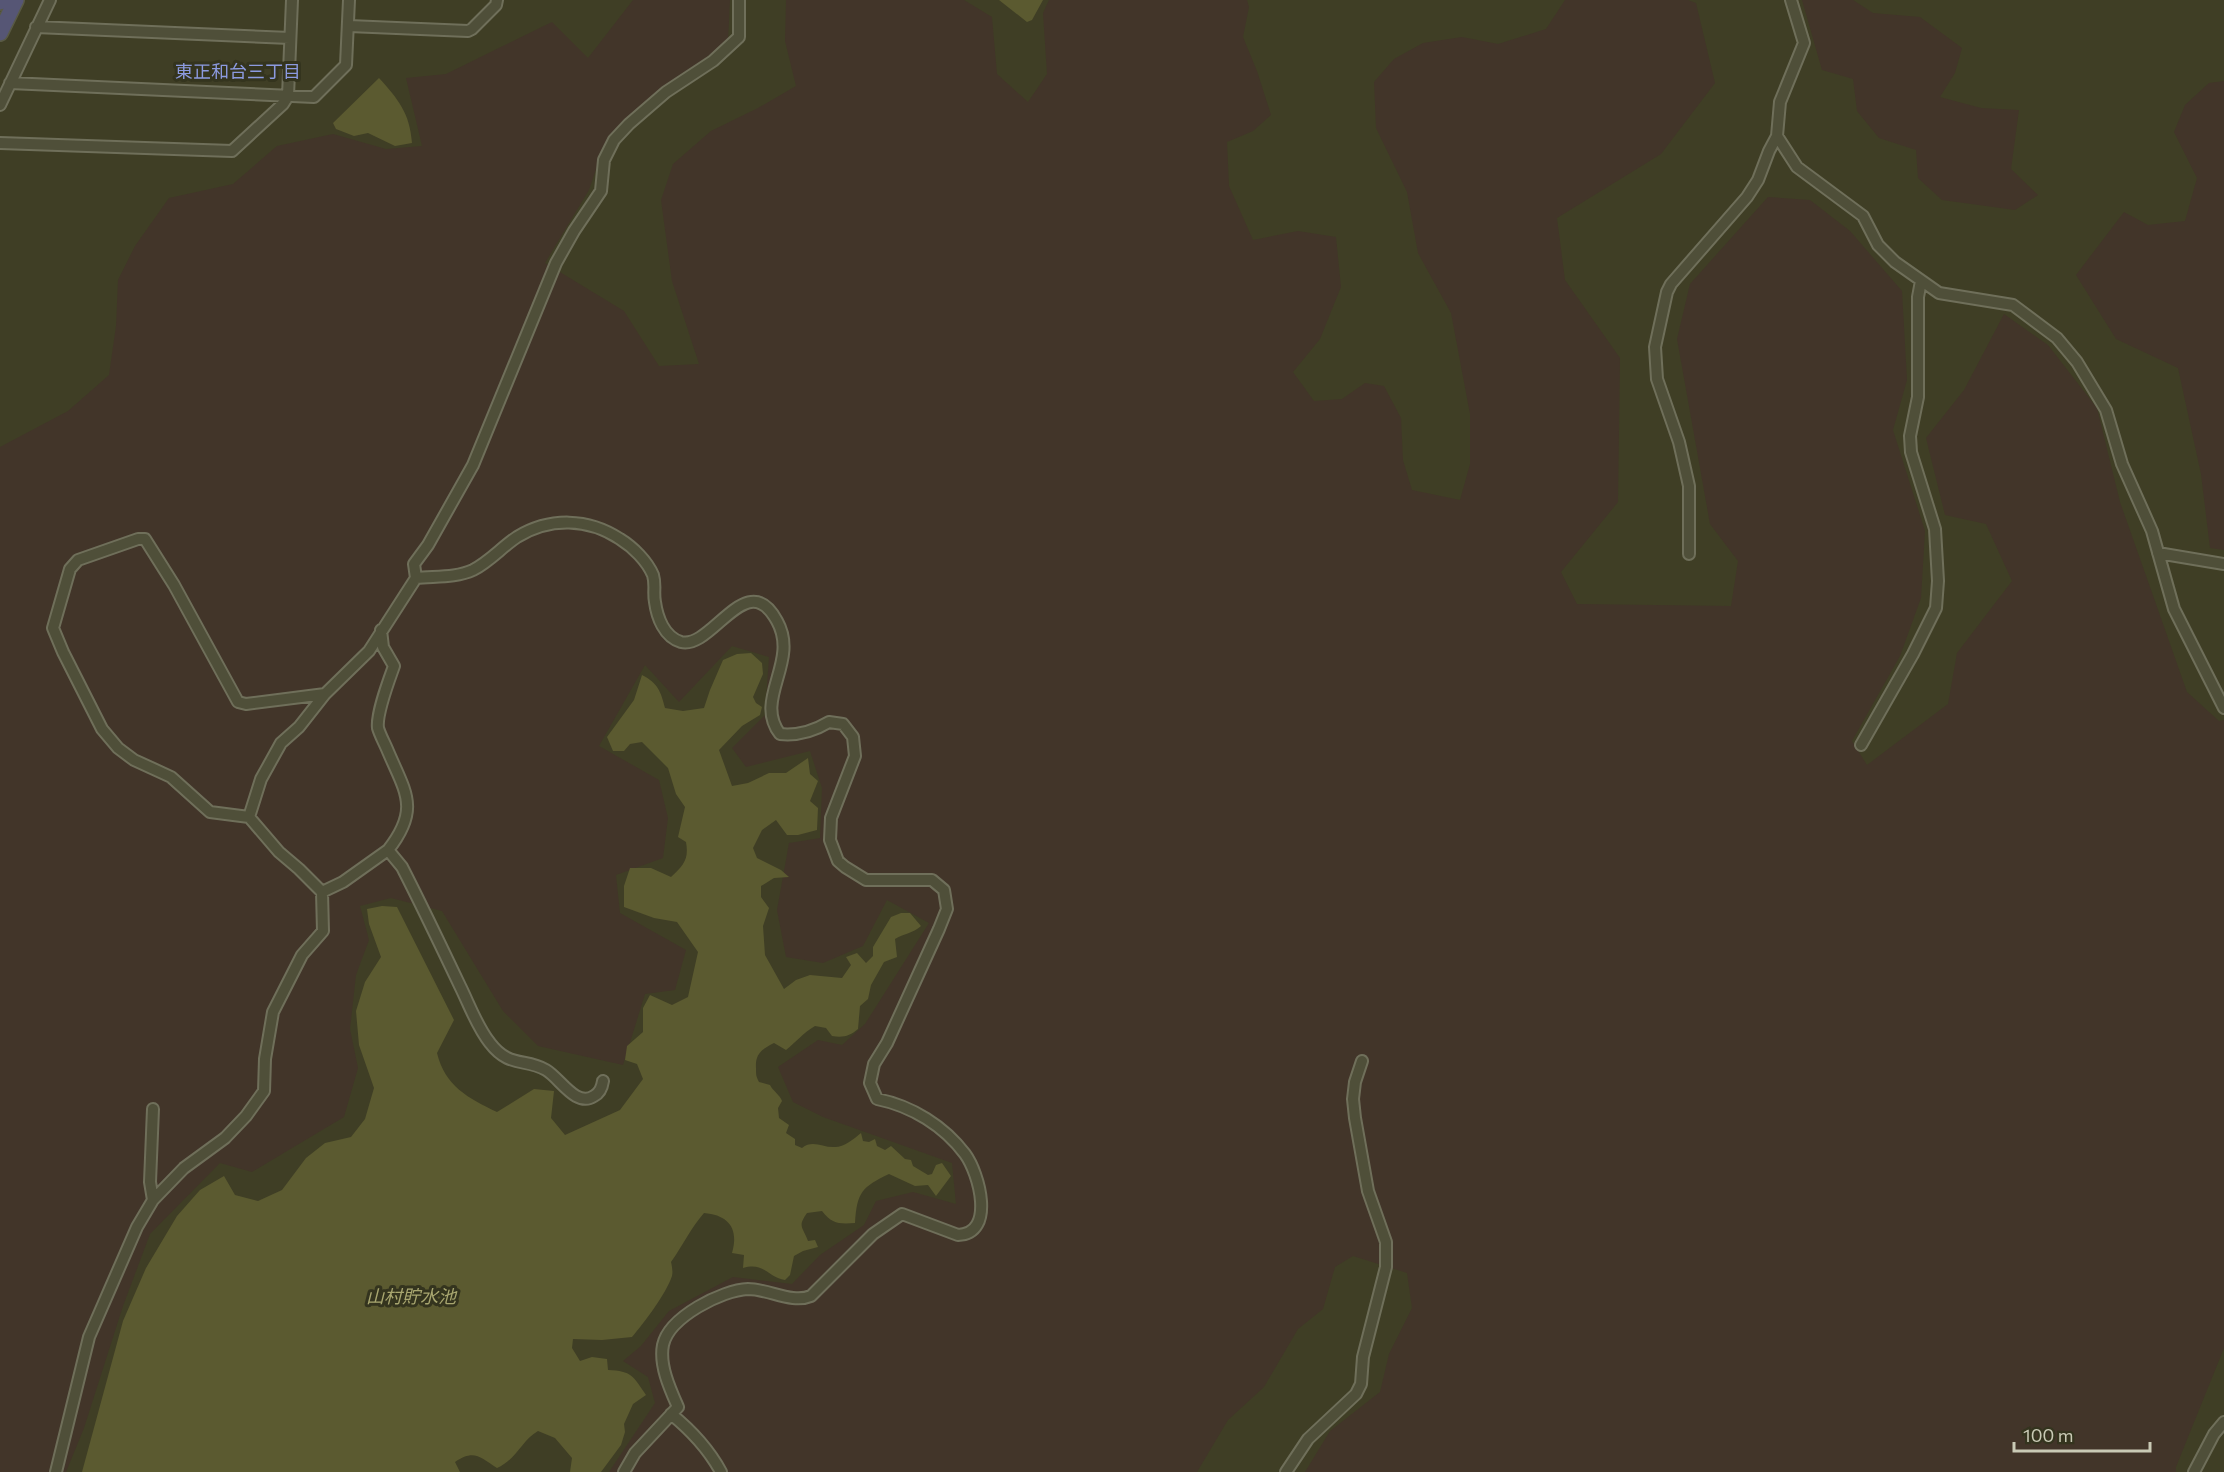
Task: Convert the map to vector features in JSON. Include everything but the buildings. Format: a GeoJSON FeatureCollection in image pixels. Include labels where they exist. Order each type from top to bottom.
{"type":"FeatureCollection","features":[{"type":"Feature","properties":{"kind":"highway"},"geometry":{"type":"LineString","coordinates":[[0,33],[16,0]]}},
{"type":"Feature","properties":{"kind":"street"},"geometry":{"type":"LineString","coordinates":[[0,105],[50,0]]}},
{"type":"Feature","properties":{"kind":"street"},"geometry":{"type":"LineString","coordinates":[[0,143],[229,152],[283,104],[288,96],[292,0]]}},
{"type":"Feature","properties":{"kind":"street"},"geometry":{"type":"LineString","coordinates":[[10,83],[314,97],[346,65],[350,0]]}},
{"type":"Feature","properties":{"kind":"street"},"geometry":{"type":"LineString","coordinates":[[349,26],[468,31],[496,4],[497,0]]}},
{"type":"Feature","properties":{"kind":"street"},"geometry":{"type":"LineString","coordinates":[[249,817],[261,779],[281,743],[299,727],[325,694],[369,651],[416,578],[414,564],[428,546],[473,465],[556,263],[601,191],[604,160],[614,140],[666,92],[718,57],[739,37],[739,0]]}},
{"type":"Feature","properties":{"kind":"street"},"geometry":{"type":"LineString","coordinates":[[1689,554],[1689,486],[1679,442],[1657,379],[1655,347],[1667,292],[1671,284],[1747,196],[1758,180],[1777,136],[1780,102],[1804,44],[1791,0]]}},
{"type":"Feature","properties":{"kind":"street"},"geometry":{"type":"LineString","coordinates":[[36,27],[290,39]]}},
{"type":"Feature","properties":{"kind":"street"},"geometry":{"type":"LineString","coordinates":[[1777,136],[1797,167],[1863,216],[1878,245],[1895,262],[1921,281],[1939,293],[2013,305],[2036,320],[2057,338],[2082,370],[2106,410],[2122,464],[2152,531],[2174,609],[2224,708]]}},
{"type":"Feature","properties":{"kind":"street"},"geometry":{"type":"LineString","coordinates":[[1861,745],[1913,654],[1936,608],[1938,581],[1935,529],[1911,453],[1910,436],[1918,397],[1918,297],[1921,281]]}},
{"type":"Feature","properties":{"kind":"street"},"geometry":{"type":"LineString","coordinates":[[416,578],[456,576],[475,569],[518,537],[546,524],[570,521],[588,525],[620,538],[647,563],[656,585],[654,601],[663,628],[682,643],[707,633],[731,611],[744,604],[756,602],[769,608],[779,623],[785,642],[782,666],[772,696],[771,712],[780,734],[793,735],[816,730],[829,722],[843,724],[853,737],[855,756],[831,818],[830,840],[838,861],[866,880],[932,880],[944,890],[947,909],[910,995],[874,1064],[870,1083],[878,1099],[912,1109],[941,1129],[967,1156],[981,1194],[982,1209],[977,1223],[964,1234],[958,1235],[902,1214],[873,1234],[811,1296],[801,1300],[778,1293],[747,1289],[703,1303],[677,1322],[663,1344],[664,1369],[678,1407],[635,1453],[624,1472]]}},
{"type":"Feature","properties":{"kind":"street"},"geometry":{"type":"LineString","coordinates":[[56,1472],[90,1337],[136,1227],[153,1200],[184,1168],[232,1131],[264,1091],[265,1059],[273,1012],[302,955],[323,930],[322,892],[279,852],[249,817],[210,812],[171,777],[134,760],[118,748],[102,729],[53,628],[69,569],[78,560],[138,538],[146,539],[238,702],[246,704],[325,694]]}},
{"type":"Feature","properties":{"kind":"street"},"geometry":{"type":"LineString","coordinates":[[2158,553],[2224,564]]}},
{"type":"Feature","properties":{"kind":"street"},"geometry":{"type":"LineString","coordinates":[[322,892],[343,882],[388,850],[400,835],[407,818],[408,798],[378,726],[384,695],[394,666],[383,647],[381,630]]}},
{"type":"Feature","properties":{"kind":"street"},"geometry":{"type":"LineString","coordinates":[[388,850],[402,867],[488,1041],[514,1062],[547,1070],[579,1099],[587,1100],[593,1097],[600,1090],[603,1081]]}},
{"type":"Feature","properties":{"kind":"street"},"geometry":{"type":"LineString","coordinates":[[1286,1472],[1308,1439],[1356,1394],[1361,1384],[1363,1357],[1386,1267],[1386,1242],[1368,1191],[1354,1118],[1354,1082],[1362,1061]]}},
{"type":"Feature","properties":{"kind":"street"},"geometry":{"type":"LineString","coordinates":[[153,1109],[150,1182],[153,1200]]}},
{"type":"Feature","properties":{"kind":"street"},"geometry":{"type":"LineString","coordinates":[[672,1413],[708,1449],[718,1470]]}},
{"type":"Feature","properties":{"kind":"street"},"geometry":{"type":"LineString","coordinates":[[2194,1472],[2214,1434],[2224,1422]]}},
{"type":"Feature","properties":{"kind":"shaded area"},"geometry":{"type":"Polygon","coordinates":[[[633,0],[730,0],[728,42],[660,90],[604,146],[589,190],[545,263],[624,311],[659,366],[699,364],[672,281],[661,200],[673,164],[711,131],[796,86],[785,41],[786,0],[964,0],[992,17],[997,74],[1028,102],[1047,74],[1043,13],[1049,0],[1247,0],[1249,7],[1243,37],[1271,115],[1253,131],[1227,142],[1229,186],[1253,240],[1298,231],[1336,237],[1341,287],[1320,339],[1293,372],[1314,401],[1342,399],[1365,383],[1384,386],[1401,418],[1403,460],[1412,490],[1460,500],[1470,464],[1470,414],[1451,313],[1418,253],[1407,192],[1376,128],[1374,82],[1394,59],[1423,43],[1462,37],[1498,44],[1546,29],[1565,0],[1688,0],[1696,3],[1715,83],[1661,154],[1557,218],[1565,280],[1620,358],[1618,502],[1561,572],[1577,604],[1731,606],[1738,561],[1710,524],[1677,339],[1690,284],[1768,197],[1810,200],[1850,231],[1902,291],[1907,380],[1893,430],[1925,531],[1921,598],[1900,656],[1852,741],[1867,765],[1948,704],[1957,653],[2012,581],[1986,524],[1945,515],[1926,438],[1964,390],[2004,314],[2048,345],[2097,408],[2120,502],[2187,692],[2219,721],[2224,720],[2224,1348],[2176,1467],[2176,1472],[1305,1472],[1330,1431],[1380,1392],[1389,1354],[1412,1308],[1407,1273],[1353,1256],[1335,1267],[1323,1309],[1298,1329],[1264,1387],[1228,1420],[1197,1472],[609,1472],[655,1403],[648,1377],[623,1361],[641,1346],[669,1311],[733,1277],[792,1284],[820,1255],[864,1225],[876,1201],[913,1192],[956,1204],[952,1163],[823,1117],[793,1102],[778,1067],[818,1040],[842,1045],[865,1024],[929,923],[887,900],[863,946],[823,963],[786,957],[777,910],[789,843],[820,838],[822,788],[810,751],[746,767],[732,748],[765,715],[769,657],[732,646],[679,702],[645,665],[599,746],[659,780],[668,818],[663,858],[616,875],[620,913],[686,950],[675,990],[645,994],[623,1065],[538,1046],[503,1011],[442,911],[391,898],[360,906],[369,940],[356,975],[350,1029],[358,1068],[344,1117],[252,1172],[220,1163],[150,1234],[123,1306],[84,1428],[66,1472],[0,1472],[0,447],[68,411],[109,375],[116,326],[118,280],[135,246],[169,198],[233,184],[277,146],[333,134],[386,149],[422,146],[406,78],[446,74],[552,22],[588,58],[633,0]]]}},
{"type":"Feature","properties":{"kind":"shaded area"},"geometry":{"type":"Polygon","coordinates":[[[1802,0],[1853,0],[1873,13],[1920,17],[1962,48],[1955,73],[1940,97],[1981,108],[2019,110],[2011,169],[2038,195],[2015,210],[1942,200],[1918,178],[1916,150],[1879,138],[1857,111],[1853,79],[1822,70],[1802,0]]]}},
{"type":"Feature","properties":{"kind":"shaded area"},"geometry":{"type":"Polygon","coordinates":[[[2224,81],[2224,550],[2210,548],[2201,474],[2178,368],[2116,339],[2076,275],[2124,212],[2148,225],[2185,221],[2197,178],[2174,132],[2185,105],[2209,83],[2224,81]]]}},
{"type":"Feature","properties":{"kind":"water"},"geometry":{"type":"Polygon","coordinates":[[[999,0],[1043,0],[1032,20],[1027,22],[999,0]]]}},
{"type":"Feature","properties":{"kind":"water"},"geometry":{"type":"Polygon","coordinates":[[[379,78],[402,107],[409,123],[412,143],[395,146],[368,133],[354,136],[336,129],[333,123],[379,78]]]}},
{"type":"Feature","properties":{"kind":"water","name":"山村貯水池"},"geometry":{"type":"Polygon","coordinates":[[[751,653],[762,663],[763,674],[753,697],[762,707],[760,715],[742,726],[719,750],[732,786],[748,783],[769,773],[786,773],[808,758],[810,774],[818,781],[810,801],[818,808],[817,830],[798,835],[787,835],[776,820],[762,830],[753,848],[757,858],[781,870],[789,877],[774,878],[761,886],[761,897],[769,908],[763,926],[765,955],[784,989],[796,980],[810,975],[842,978],[851,965],[846,957],[857,953],[866,963],[873,956],[873,947],[891,917],[901,913],[910,913],[921,926],[895,939],[897,957],[884,962],[871,985],[868,999],[860,1006],[858,1029],[846,1036],[836,1037],[832,1036],[826,1028],[815,1026],[786,1050],[774,1043],[758,1056],[757,1077],[759,1082],[770,1085],[781,1099],[778,1108],[779,1118],[789,1125],[786,1133],[795,1139],[795,1145],[802,1148],[810,1144],[838,1147],[861,1133],[863,1141],[869,1142],[875,1139],[877,1146],[885,1150],[891,1146],[905,1159],[911,1160],[913,1166],[928,1175],[932,1174],[936,1165],[942,1163],[951,1176],[936,1196],[928,1185],[915,1186],[889,1174],[867,1187],[863,1192],[857,1204],[855,1223],[836,1222],[822,1211],[807,1213],[802,1221],[802,1227],[808,1241],[815,1240],[818,1247],[794,1256],[790,1275],[785,1280],[761,1268],[743,1268],[744,1255],[732,1253],[734,1237],[730,1225],[720,1217],[704,1213],[671,1262],[672,1276],[665,1291],[632,1337],[602,1340],[573,1339],[572,1348],[580,1361],[592,1357],[607,1359],[608,1370],[627,1373],[646,1395],[633,1404],[624,1424],[625,1432],[621,1445],[601,1472],[570,1472],[572,1458],[555,1438],[538,1431],[509,1460],[497,1468],[472,1455],[455,1462],[460,1472],[82,1472],[123,1321],[146,1268],[177,1216],[200,1190],[224,1176],[235,1195],[258,1201],[282,1190],[306,1158],[325,1143],[351,1137],[365,1119],[374,1088],[359,1045],[356,1011],[365,982],[381,957],[369,924],[367,909],[382,906],[397,907],[454,1020],[437,1053],[446,1074],[459,1090],[497,1112],[534,1089],[554,1091],[551,1118],[565,1135],[620,1110],[643,1079],[637,1064],[625,1060],[627,1046],[643,1032],[643,1008],[650,995],[672,1005],[688,997],[698,952],[677,922],[654,918],[624,907],[624,886],[630,868],[651,868],[671,877],[682,865],[687,853],[686,842],[678,837],[685,807],[676,794],[668,768],[642,742],[630,744],[624,751],[613,751],[607,737],[634,700],[642,675],[658,688],[665,708],[683,711],[704,708],[723,660],[737,654],[751,653]]]}},
{"type":"Feature","properties":{"kind":"district","name":"東正和台三丁目"},"geometry":{"type":"Point","coordinates":[238,72]}}]}
